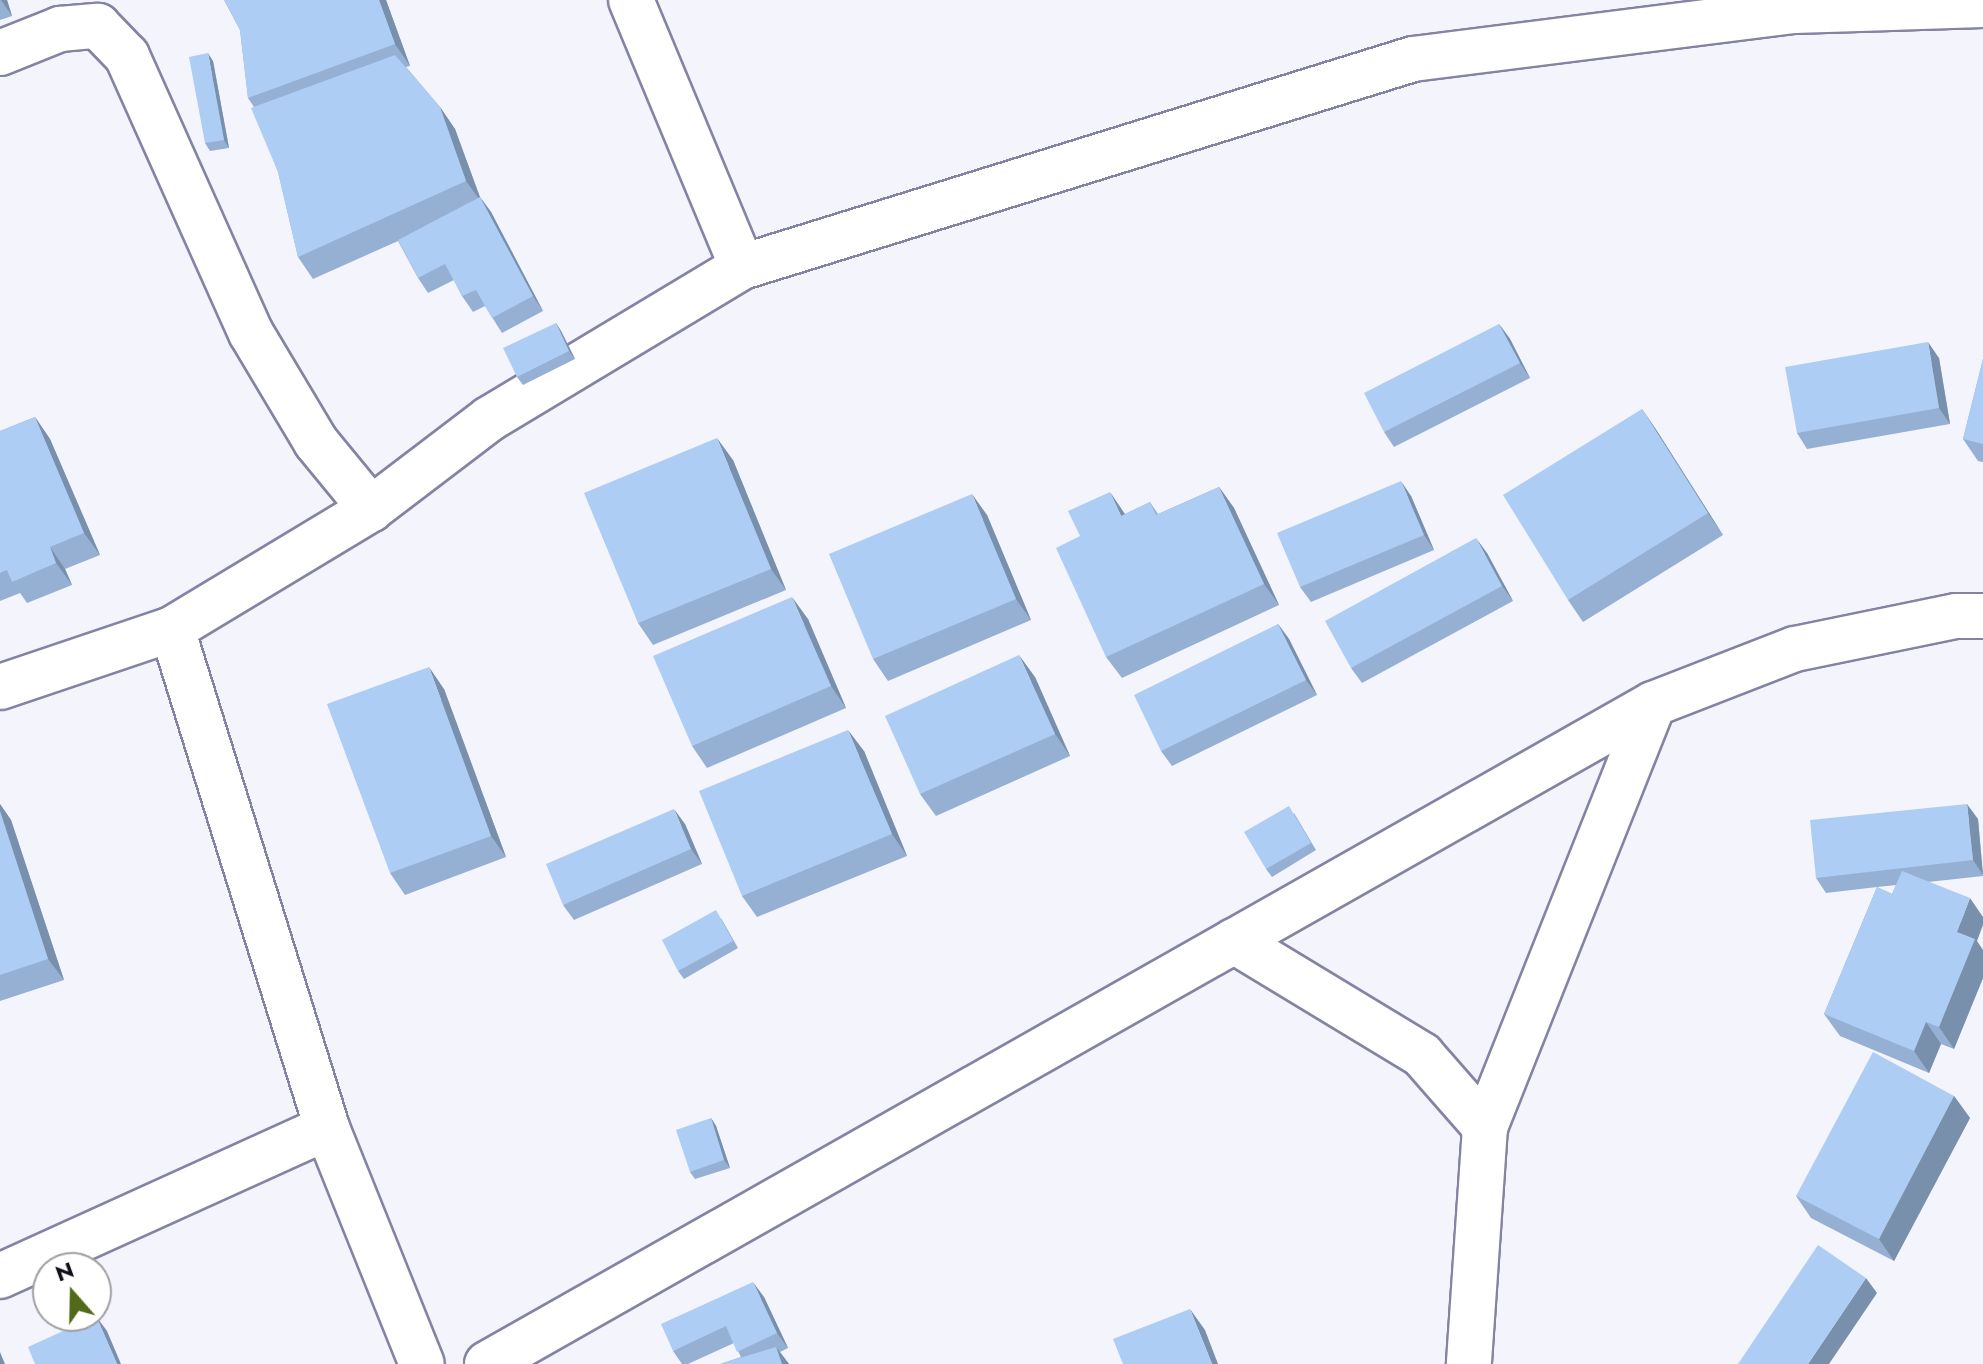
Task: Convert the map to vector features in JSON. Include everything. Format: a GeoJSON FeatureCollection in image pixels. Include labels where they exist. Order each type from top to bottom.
{"type":"FeatureCollection","features":[{"type":"Feature","properties":{"kind":"street"},"geometry":{"type":"LineString","coordinates":[[631,0],[742,267]]}},
{"type":"Feature","properties":{"kind":"street"},"geometry":{"type":"LineString","coordinates":[[0,687],[172,629],[371,509],[489,419],[742,267],[1413,59],[1794,11],[1983,5]]}},
{"type":"Feature","properties":{"kind":"street"},"geometry":{"type":"LineString","coordinates":[[0,53],[55,14],[98,26],[127,56],[251,333],[316,442],[371,509]]}},
{"type":"Feature","properties":{"kind":"street"},"geometry":{"type":"LineString","coordinates":[[487,1364],[1653,704],[1795,649],[1956,616],[1983,616]]}},
{"type":"Feature","properties":{"kind":"street"},"geometry":{"type":"LineString","coordinates":[[172,629],[327,1128],[422,1364]]}},
{"type":"Feature","properties":{"kind":"street"},"geometry":{"type":"LineString","coordinates":[[1469,1364],[1485,1127],[1653,704]]}},
{"type":"Feature","properties":{"kind":"street"},"geometry":{"type":"LineString","coordinates":[[1234,941],[1422,1055],[1485,1127]]}},
{"type":"Feature","properties":{"kind":"street"},"geometry":{"type":"LineString","coordinates":[[0,1276],[327,1128]]}},
{"type":"Feature","properties":{"kind":"building"},"geometry":{"type":"Polygon","coordinates":[[[224,0],[379,0],[395,44],[248,98],[240,30],[224,0]]]}},
{"type":"Feature","properties":{"kind":"building"},"geometry":{"type":"Polygon","coordinates":[[[208,53],[224,140],[205,143],[189,57],[208,53]]]}},
{"type":"Feature","properties":{"kind":"building"},"geometry":{"type":"Polygon","coordinates":[[[395,55],[440,107],[466,181],[298,257],[278,172],[251,108],[395,55]]]}},
{"type":"Feature","properties":{"kind":"building"},"geometry":{"type":"Polygon","coordinates":[[[480,197],[533,296],[492,318],[476,290],[462,296],[445,264],[418,278],[398,240],[480,197]]]}},
{"type":"Feature","properties":{"kind":"building"},"geometry":{"type":"Polygon","coordinates":[[[556,323],[569,351],[517,377],[503,348],[556,323]]]}},
{"type":"Feature","properties":{"kind":"building"},"geometry":{"type":"Polygon","coordinates":[[[1499,324],[1520,363],[1384,432],[1364,393],[1499,324]]]}},
{"type":"Feature","properties":{"kind":"building"},"geometry":{"type":"Polygon","coordinates":[[[1928,342],[1939,408],[1797,433],[1785,367],[1928,342]]]}},
{"type":"Feature","properties":{"kind":"building"},"geometry":{"type":"Polygon","coordinates":[[[1983,359],[1983,444],[1963,439],[1983,359]]]}},
{"type":"Feature","properties":{"kind":"building"},"geometry":{"type":"Polygon","coordinates":[[[1642,409],[1708,513],[1568,600],[1503,495],[1642,409]]]}},
{"type":"Feature","properties":{"kind":"building"},"geometry":{"type":"Polygon","coordinates":[[[35,417],[84,533],[50,547],[56,563],[12,582],[7,570],[0,573],[0,431],[35,417]]]}},
{"type":"Feature","properties":{"kind":"building"},"geometry":{"type":"Polygon","coordinates":[[[717,438],[771,569],[638,623],[584,493],[717,438]]]}},
{"type":"Feature","properties":{"kind":"building"},"geometry":{"type":"Polygon","coordinates":[[[1401,481],[1424,535],[1300,587],[1277,533],[1401,481]]]}},
{"type":"Feature","properties":{"kind":"building"},"geometry":{"type":"Polygon","coordinates":[[[1219,487],[1264,584],[1106,657],[1056,548],[1080,536],[1068,511],[1110,492],[1121,516],[1150,502],[1156,515],[1219,487]]]}},
{"type":"Feature","properties":{"kind":"building"},"geometry":{"type":"Polygon","coordinates":[[[972,494],[1016,599],[873,659],[829,554],[972,494]]]}},
{"type":"Feature","properties":{"kind":"building"},"geometry":{"type":"Polygon","coordinates":[[[1476,538],[1502,586],[1351,668],[1325,621],[1476,538]]]}},
{"type":"Feature","properties":{"kind":"building"},"geometry":{"type":"Polygon","coordinates":[[[792,597],[831,686],[692,746],[653,656],[792,597]]]}},
{"type":"Feature","properties":{"kind":"building"},"geometry":{"type":"Polygon","coordinates":[[[1278,624],[1306,680],[1161,751],[1134,695],[1278,624]]]}},
{"type":"Feature","properties":{"kind":"building"},"geometry":{"type":"Polygon","coordinates":[[[1019,655],[1055,734],[920,794],[885,716],[1019,655]]]}},
{"type":"Feature","properties":{"kind":"building"},"geometry":{"type":"Polygon","coordinates":[[[429,667],[491,836],[390,873],[327,704],[429,667]]]}},
{"type":"Feature","properties":{"kind":"building"},"geometry":{"type":"Polygon","coordinates":[[[848,730],[892,834],[742,896],[699,791],[848,730]]]}},
{"type":"Feature","properties":{"kind":"building"},"geometry":{"type":"Polygon","coordinates":[[[1967,804],[1973,860],[1816,878],[1810,820],[1967,804]]]}},
{"type":"Feature","properties":{"kind":"building"},"geometry":{"type":"Polygon","coordinates":[[[1289,806],[1311,843],[1266,869],[1244,832],[1289,806]]]}},
{"type":"Feature","properties":{"kind":"building"},"geometry":{"type":"Polygon","coordinates":[[[674,809],[691,849],[563,905],[546,864],[674,809]]]}},
{"type":"Feature","properties":{"kind":"building"},"geometry":{"type":"Polygon","coordinates":[[[0,811],[48,959],[0,975],[0,811]]]}},
{"type":"Feature","properties":{"kind":"building"},"geometry":{"type":"Polygon","coordinates":[[[1902,871],[1970,898],[1957,932],[1975,939],[1939,1027],[1926,1022],[1914,1051],[1824,1014],[1877,887],[1892,894],[1902,871]]]}},
{"type":"Feature","properties":{"kind":"building"},"geometry":{"type":"Polygon","coordinates":[[[716,910],[733,941],[678,971],[662,940],[716,910]]]}},
{"type":"Feature","properties":{"kind":"building"},"geometry":{"type":"Polygon","coordinates":[[[1873,1052],[1954,1096],[1879,1239],[1796,1196],[1873,1052]]]}},
{"type":"Feature","properties":{"kind":"building"},"geometry":{"type":"Polygon","coordinates":[[[711,1118],[724,1160],[690,1172],[676,1130],[711,1118]]]}},
{"type":"Feature","properties":{"kind":"building"},"geometry":{"type":"Polygon","coordinates":[[[1818,1245],[1866,1278],[1808,1364],[1738,1364],[1818,1245]]]}},
{"type":"Feature","properties":{"kind":"building"},"geometry":{"type":"Polygon","coordinates":[[[753,1282],[777,1333],[737,1352],[726,1326],[673,1351],[661,1324],[753,1282]]]}},
{"type":"Feature","properties":{"kind":"building"},"geometry":{"type":"Polygon","coordinates":[[[1190,1309],[1212,1364],[1123,1364],[1113,1339],[1190,1309]]]}},
{"type":"Feature","properties":{"kind":"building"},"geometry":{"type":"Polygon","coordinates":[[[61,1332],[103,1332],[117,1364],[35,1364],[28,1347],[61,1332]]]}},
{"type":"Feature","properties":{"kind":"building"},"geometry":{"type":"Polygon","coordinates":[[[776,1347],[782,1364],[720,1364],[776,1347]]]}}]}
